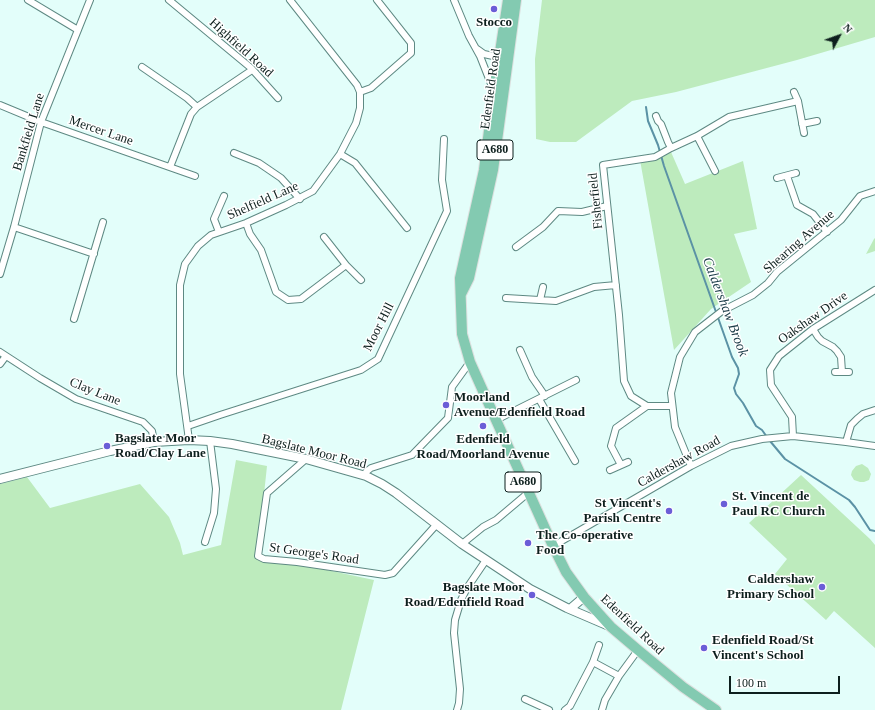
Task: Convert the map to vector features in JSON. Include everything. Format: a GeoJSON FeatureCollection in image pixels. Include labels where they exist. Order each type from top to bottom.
{"type":"FeatureCollection","features":[{"type":"Feature","properties":{"kind":"main road","name":"Edenfield Road"},"geometry":{"type":"LineString","coordinates":[[480,208],[492,170],[504,58],[508,0]]}},
{"type":"Feature","properties":{"kind":"main road","name":"Edenfield Road"},"geometry":{"type":"LineString","coordinates":[[516,0],[504,58],[494,91],[480,208],[469,278],[460,296],[462,334],[470,362],[528,493],[566,572],[584,597],[611,627],[683,687],[716,710]]}},
{"type":"Feature","properties":{"kind":"street"},"geometry":{"type":"LineString","coordinates":[[28,0],[78,30]]}},
{"type":"Feature","properties":{"kind":"street","name":"Bankfield Lane"},"geometry":{"type":"LineString","coordinates":[[0,274],[14,227],[41,122],[90,0]]}},
{"type":"Feature","properties":{"kind":"street","name":"Highfield Road"},"geometry":{"type":"LineString","coordinates":[[169,0],[252,70],[278,98]]}},
{"type":"Feature","properties":{"kind":"street"},"geometry":{"type":"LineString","coordinates":[[290,0],[357,85],[360,92],[371,88],[410,53],[411,42],[377,0]]}},
{"type":"Feature","properties":{"kind":"street"},"geometry":{"type":"LineString","coordinates":[[454,0],[480,56],[494,91]]}},
{"type":"Feature","properties":{"kind":"street"},"geometry":{"type":"LineString","coordinates":[[475,47],[484,54],[504,58]]}},
{"type":"Feature","properties":{"kind":"street"},"geometry":{"type":"LineString","coordinates":[[142,67],[198,106]]}},
{"type":"Feature","properties":{"kind":"street"},"geometry":{"type":"LineString","coordinates":[[170,167],[192,114],[198,106],[252,70]]}},
{"type":"Feature","properties":{"kind":"street","name":"Shelfield Lane"},"geometry":{"type":"LineString","coordinates":[[189,440],[180,374],[180,285],[184,264],[198,246],[211,235],[246,223],[300,199],[313,191],[340,154],[356,123],[360,108],[360,92]]}},
{"type":"Feature","properties":{"kind":"street"},"geometry":{"type":"LineString","coordinates":[[794,92],[798,101],[804,133]]}},
{"type":"Feature","properties":{"kind":"street","name":"Fisherfield"},"geometry":{"type":"LineString","coordinates":[[647,406],[631,396],[624,381],[616,285],[603,164],[655,157],[697,136],[729,117],[798,101]]}},
{"type":"Feature","properties":{"kind":"street","name":"Mercer Lane"},"geometry":{"type":"LineString","coordinates":[[0,104],[41,122],[195,176]]}},
{"type":"Feature","properties":{"kind":"street"},"geometry":{"type":"LineString","coordinates":[[656,116],[658,121],[664,123],[668,142],[671,148]]}},
{"type":"Feature","properties":{"kind":"street"},"geometry":{"type":"LineString","coordinates":[[802,124],[816,121]]}},
{"type":"Feature","properties":{"kind":"street"},"geometry":{"type":"LineString","coordinates":[[697,136],[715,171]]}},
{"type":"Feature","properties":{"kind":"street","name":"Moor Hill"},"geometry":{"type":"LineString","coordinates":[[188,426],[361,370],[378,359],[447,211],[442,180],[444,139]]}},
{"type":"Feature","properties":{"kind":"street"},"geometry":{"type":"LineString","coordinates":[[234,153],[259,163],[281,178],[300,199]]}},
{"type":"Feature","properties":{"kind":"street"},"geometry":{"type":"LineString","coordinates":[[340,154],[355,162],[407,228]]}},
{"type":"Feature","properties":{"kind":"street"},"geometry":{"type":"LineString","coordinates":[[777,178],[796,173]]}},
{"type":"Feature","properties":{"kind":"street"},"geometry":{"type":"LineString","coordinates":[[787,176],[797,204],[813,214],[827,232]]}},
{"type":"Feature","properties":{"kind":"street","name":"Shearing Avenue"},"geometry":{"type":"LineString","coordinates":[[691,466],[675,427],[670,393],[680,357],[695,332],[722,312],[753,294],[768,283],[777,272],[841,220],[860,196],[875,191]]}},
{"type":"Feature","properties":{"kind":"street"},"geometry":{"type":"LineString","coordinates":[[219,232],[214,219],[224,196]]}},
{"type":"Feature","properties":{"kind":"street"},"geometry":{"type":"LineString","coordinates":[[516,247],[543,227],[558,211],[582,212],[608,206]]}},
{"type":"Feature","properties":{"kind":"street"},"geometry":{"type":"LineString","coordinates":[[74,319],[104,222]]}},
{"type":"Feature","properties":{"kind":"street"},"geometry":{"type":"LineString","coordinates":[[246,223],[250,234],[261,250],[276,292],[288,300],[301,299],[346,265]]}},
{"type":"Feature","properties":{"kind":"street"},"geometry":{"type":"LineString","coordinates":[[14,227],[94,254]]}},
{"type":"Feature","properties":{"kind":"street"},"geometry":{"type":"LineString","coordinates":[[324,237],[360,280]]}},
{"type":"Feature","properties":{"kind":"street"},"geometry":{"type":"LineString","coordinates":[[506,298],[556,301],[594,287],[616,285]]}},
{"type":"Feature","properties":{"kind":"street"},"geometry":{"type":"LineString","coordinates":[[540,300],[543,287]]}},
{"type":"Feature","properties":{"kind":"street","name":"Oakshaw Drive"},"geometry":{"type":"LineString","coordinates":[[793,436],[792,417],[771,385],[770,370],[779,356],[813,329],[875,290]]}},
{"type":"Feature","properties":{"kind":"street"},"geometry":{"type":"LineString","coordinates":[[813,329],[822,341],[838,351],[841,357],[842,372]]}},
{"type":"Feature","properties":{"kind":"street"},"geometry":{"type":"LineString","coordinates":[[520,350],[532,378],[545,396]]}},
{"type":"Feature","properties":{"kind":"street","name":"Clay Lane"},"geometry":{"type":"LineString","coordinates":[[0,352],[76,399],[143,422],[152,431],[154,442]]}},
{"type":"Feature","properties":{"kind":"street"},"geometry":{"type":"LineString","coordinates":[[0,364],[6,356]]}},
{"type":"Feature","properties":{"kind":"street"},"geometry":{"type":"LineString","coordinates":[[366,476],[366,472],[371,468],[412,455],[448,418],[452,388],[470,362]]}},
{"type":"Feature","properties":{"kind":"street"},"geometry":{"type":"LineString","coordinates":[[835,372],[849,372]]}},
{"type":"Feature","properties":{"kind":"street"},"geometry":{"type":"LineString","coordinates":[[496,420],[576,380]]}},
{"type":"Feature","properties":{"kind":"street"},"geometry":{"type":"LineString","coordinates":[[539,399],[575,461]]}},
{"type":"Feature","properties":{"kind":"street"},"geometry":{"type":"LineString","coordinates":[[621,465],[611,446],[616,428],[647,406],[672,406]]}},
{"type":"Feature","properties":{"kind":"street"},"geometry":{"type":"LineString","coordinates":[[846,442],[851,425],[863,414],[875,410]]}},
{"type":"Feature","properties":{"kind":"street","name":"Caldershaw Road"},"geometry":{"type":"LineString","coordinates":[[553,546],[691,466],[731,446],[762,439],[793,436],[875,446]]}},
{"type":"Feature","properties":{"kind":"street","name":"Bagslate Moor Road"},"geometry":{"type":"LineString","coordinates":[[0,479],[110,451],[154,442],[189,440],[210,441],[306,459],[366,476],[396,493],[462,544],[530,589],[611,627]]}},
{"type":"Feature","properties":{"kind":"street"},"geometry":{"type":"LineString","coordinates":[[205,542],[214,513],[216,489],[210,441]]}},
{"type":"Feature","properties":{"kind":"street","name":"St George's Road"},"geometry":{"type":"LineString","coordinates":[[306,459],[267,493],[258,556],[264,559],[297,562],[385,575],[393,574],[437,524]]}},
{"type":"Feature","properties":{"kind":"street"},"geometry":{"type":"LineString","coordinates":[[610,470],[628,462]]}},
{"type":"Feature","properties":{"kind":"street"},"geometry":{"type":"LineString","coordinates":[[462,544],[483,527],[496,520],[528,493]]}},
{"type":"Feature","properties":{"kind":"street"},"geometry":{"type":"LineString","coordinates":[[457,710],[460,688],[454,633],[455,620],[461,600],[467,588],[486,560]]}},
{"type":"Feature","properties":{"kind":"street"},"geometry":{"type":"LineString","coordinates":[[570,609],[584,597]]}},
{"type":"Feature","properties":{"kind":"street"},"geometry":{"type":"LineString","coordinates":[[565,710],[570,706],[600,646]]}},
{"type":"Feature","properties":{"kind":"street"},"geometry":{"type":"LineString","coordinates":[[602,710],[605,700],[619,676],[638,650]]}},
{"type":"Feature","properties":{"kind":"street"},"geometry":{"type":"LineString","coordinates":[[593,662],[619,676]]}},
{"type":"Feature","properties":{"kind":"street"},"geometry":{"type":"LineString","coordinates":[[525,699],[549,710]]}},
{"type":"Feature","properties":{"kind":"green space"},"geometry":{"type":"Polygon","coordinates":[[[542,0],[875,0],[875,37],[797,60],[676,92],[632,101],[576,142],[550,142],[536,139],[535,59],[542,0]]]}},
{"type":"Feature","properties":{"kind":"green space"},"geometry":{"type":"Polygon","coordinates":[[[671,152],[685,184],[743,161],[757,229],[734,234],[751,282],[711,309],[674,350],[640,160],[659,159],[671,152]]]}},
{"type":"Feature","properties":{"kind":"green space"},"geometry":{"type":"Polygon","coordinates":[[[875,238],[875,251],[866,254],[874,239],[875,238]]]}},
{"type":"Feature","properties":{"kind":"green space"},"geometry":{"type":"Polygon","coordinates":[[[236,460],[267,466],[257,560],[299,564],[374,580],[341,710],[0,710],[0,484],[27,477],[50,508],[140,484],[169,517],[180,543],[183,555],[221,545],[236,460]]]}},
{"type":"Feature","properties":{"kind":"green space"},"geometry":{"type":"Polygon","coordinates":[[[862,464],[868,468],[871,474],[869,480],[860,482],[854,480],[851,475],[856,466],[862,464]]]}},
{"type":"Feature","properties":{"kind":"green space"},"geometry":{"type":"Polygon","coordinates":[[[801,475],[875,545],[875,648],[834,611],[826,620],[775,574],[787,559],[749,523],[801,475]]]}},
{"type":"Feature","properties":{"kind":"waterway","name":"Caldershaw Brook"},"geometry":{"type":"LineString","coordinates":[[646,107],[648,121],[658,145],[664,166],[732,357],[738,368],[739,374],[734,388],[736,394],[756,426],[762,430],[767,437]]}},
{"type":"Feature","properties":{"kind":"waterway","name":"Caldershaw Brook"},"geometry":{"type":"LineString","coordinates":[[770,441],[785,459],[849,500],[870,530],[875,531]]}},
{"type":"Feature","properties":{"kind":"place","name":"Stocco"},"geometry":{"type":"Point","coordinates":[494,9]}},
{"type":"Feature","properties":{"kind":"place","name":"Moorland Avenue/Edenfield Road"},"geometry":{"type":"Point","coordinates":[446,405]}},
{"type":"Feature","properties":{"kind":"place","name":"Edenfield Road/Moorland Avenue"},"geometry":{"type":"Point","coordinates":[483,426]}},
{"type":"Feature","properties":{"kind":"place","name":"Bagslate Moor Road/Clay Lane"},"geometry":{"type":"Point","coordinates":[107,446]}},
{"type":"Feature","properties":{"kind":"place","name":"St. Vincent de Paul RC Church"},"geometry":{"type":"Point","coordinates":[724,504]}},
{"type":"Feature","properties":{"kind":"place","name":"St Vincent's Parish Centre"},"geometry":{"type":"Point","coordinates":[669,511]}},
{"type":"Feature","properties":{"kind":"place","name":"The Co-operative Food"},"geometry":{"type":"Point","coordinates":[528,543]}},
{"type":"Feature","properties":{"kind":"place","name":"Caldershaw Primary School"},"geometry":{"type":"Point","coordinates":[822,587]}},
{"type":"Feature","properties":{"kind":"place","name":"Bagslate Moor Road/Edenfield Road"},"geometry":{"type":"Point","coordinates":[532,595]}},
{"type":"Feature","properties":{"kind":"place","name":"Edenfield Road/St Vincent's School"},"geometry":{"type":"Point","coordinates":[704,648]}}]}
